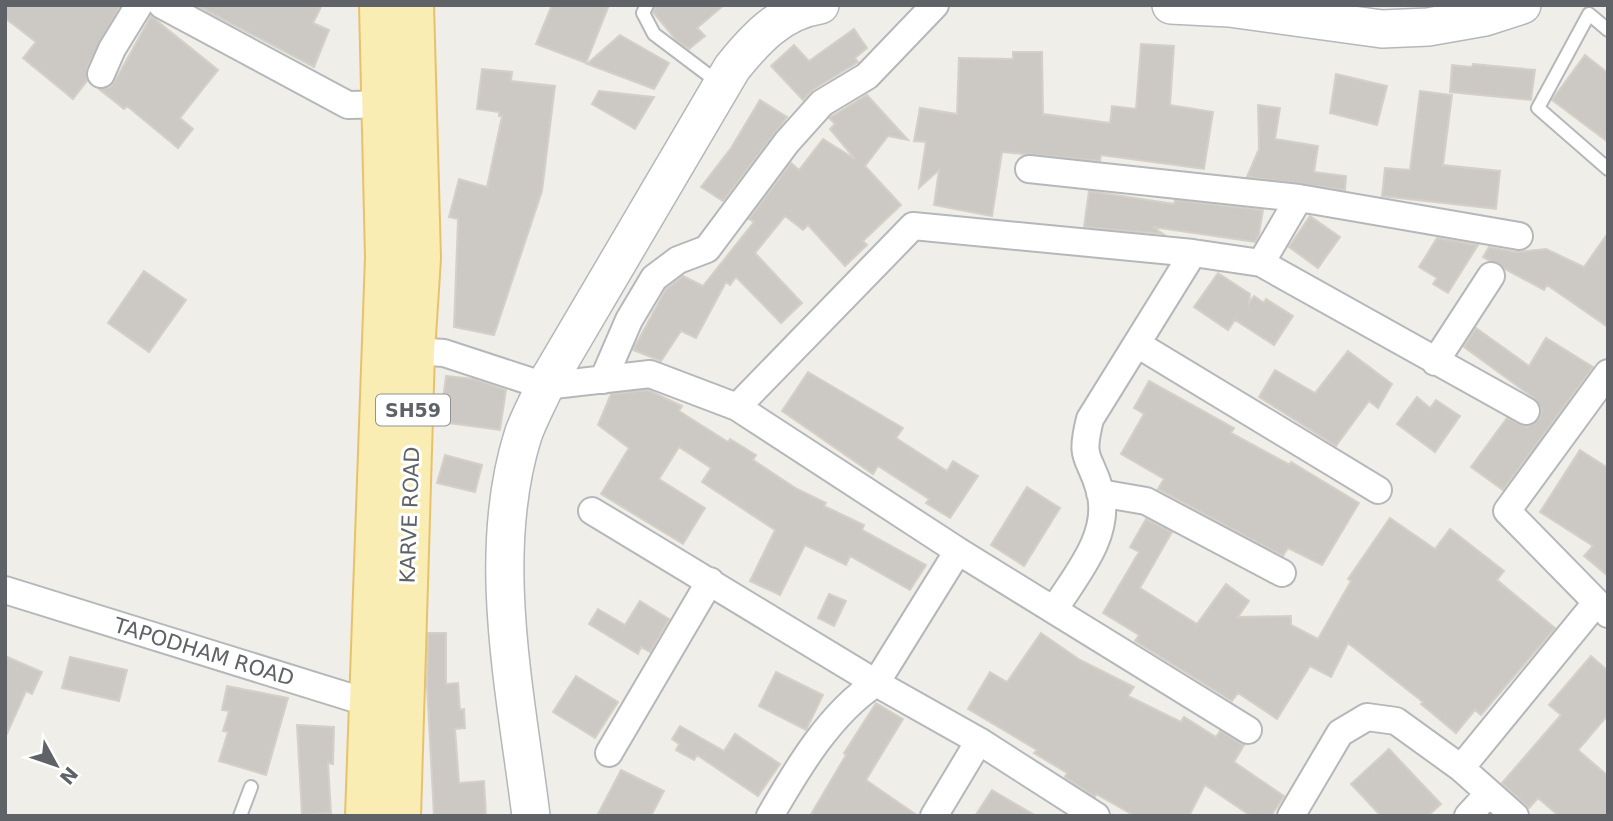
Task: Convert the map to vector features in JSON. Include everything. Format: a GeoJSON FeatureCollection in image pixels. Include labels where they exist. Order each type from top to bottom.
{"type":"FeatureCollection","features":[{"type":"Feature","properties":{"kind":"main road","name":"KARVE ROAD"},"geometry":{"type":"LineString","coordinates":[[379,5],[399,104]]}},
{"type":"Feature","properties":{"kind":"main road","name":"KARVE ROAD"},"geometry":{"type":"LineString","coordinates":[[401,816],[387,705],[399,350],[385,257],[399,104],[414,5]]}},
{"type":"Feature","properties":{"kind":"main road","name":"KARVE ROAD"},"geometry":{"type":"LineString","coordinates":[[365,816],[387,705]]}},
{"type":"Feature","properties":{"kind":"street"},"geometry":{"type":"LineString","coordinates":[[101,74],[112,49],[139,5]]}},
{"type":"Feature","properties":{"kind":"street"},"geometry":{"type":"LineString","coordinates":[[162,5],[348,105],[399,104]]}},
{"type":"Feature","properties":{"kind":"street"},"geometry":{"type":"LineString","coordinates":[[531,816],[506,601],[511,489],[524,434],[545,386],[732,68],[760,34],[800,9],[820,5]]}},
{"type":"Feature","properties":{"kind":"street"},"geometry":{"type":"LineString","coordinates":[[603,380],[629,320],[654,278],[678,260],[707,249],[787,142],[822,103],[867,76],[935,5]]}},
{"type":"Feature","properties":{"kind":"street"},"geometry":{"type":"LineString","coordinates":[[1171,5],[1218,6],[1382,29],[1428,27],[1485,11],[1522,5]]}},
{"type":"Feature","properties":{"kind":"street"},"geometry":{"type":"LineString","coordinates":[[1028,169],[1298,198],[1519,236]]}},
{"type":"Feature","properties":{"kind":"street"},"geometry":{"type":"LineString","coordinates":[[1261,263],[1298,198]]}},
{"type":"Feature","properties":{"kind":"street"},"geometry":{"type":"LineString","coordinates":[[737,407],[913,226],[1193,253],[1261,263],[1526,411]]}},
{"type":"Feature","properties":{"kind":"street"},"geometry":{"type":"LineString","coordinates":[[1054,610],[1095,543],[1102,520],[1100,492],[1083,449],[1090,419],[1193,253]]}},
{"type":"Feature","properties":{"kind":"street"},"geometry":{"type":"LineString","coordinates":[[1435,362],[1491,275]]}},
{"type":"Feature","properties":{"kind":"street"},"geometry":{"type":"LineString","coordinates":[[1137,344],[1378,490]]}},
{"type":"Feature","properties":{"kind":"street"},"geometry":{"type":"LineString","coordinates":[[399,350],[444,353],[545,386],[650,374],[737,407],[958,551],[1248,730]]}},
{"type":"Feature","properties":{"kind":"street"},"geometry":{"type":"LineString","coordinates":[[1461,768],[1602,608],[1507,511],[1608,373]]}},
{"type":"Feature","properties":{"kind":"street"},"geometry":{"type":"LineString","coordinates":[[1100,492],[1146,501],[1282,573]]}},
{"type":"Feature","properties":{"kind":"street"},"geometry":{"type":"LineString","coordinates":[[592,511],[876,683],[979,741],[1096,816]]}},
{"type":"Feature","properties":{"kind":"street"},"geometry":{"type":"LineString","coordinates":[[770,816],[795,773],[855,697],[876,683],[958,551]]}},
{"type":"Feature","properties":{"kind":"street"},"geometry":{"type":"LineString","coordinates":[[609,753],[710,581]]}},
{"type":"Feature","properties":{"kind":"street","name":"TAPODHAM ROAD"},"geometry":{"type":"LineString","coordinates":[[5,590],[387,705]]}},
{"type":"Feature","properties":{"kind":"street"},"geometry":{"type":"LineString","coordinates":[[1291,816],[1340,733],[1367,718],[1396,722],[1461,768],[1515,816]]}},
{"type":"Feature","properties":{"kind":"street"},"geometry":{"type":"LineString","coordinates":[[934,816],[979,741]]}},
{"type":"Feature","properties":{"kind":"street"},"geometry":{"type":"LineString","coordinates":[[1468,816],[1489,793]]}},
{"type":"Feature","properties":{"kind":"lane"},"geometry":{"type":"LineString","coordinates":[[647,5],[643,13],[654,34],[722,85]]}},
{"type":"Feature","properties":{"kind":"lane"},"geometry":{"type":"LineString","coordinates":[[1608,30],[1589,14],[1538,108],[1608,169]]}},
{"type":"Feature","properties":{"kind":"lane"},"geometry":{"type":"LineString","coordinates":[[240,816],[251,787]]}},
{"type":"Feature","properties":{"kind":"building"},"geometry":{"type":"Polygon","coordinates":[[[5,5],[120,6],[87,68],[87,81],[73,99],[23,58],[36,42],[5,18],[5,5]]]}},
{"type":"Feature","properties":{"kind":"building"},"geometry":{"type":"Polygon","coordinates":[[[196,5],[322,5],[313,23],[329,30],[314,67],[196,5]]]}},
{"type":"Feature","properties":{"kind":"building"},"geometry":{"type":"Polygon","coordinates":[[[552,5],[609,5],[586,63],[536,44],[552,5]]]}},
{"type":"Feature","properties":{"kind":"building"},"geometry":{"type":"Polygon","coordinates":[[[656,5],[724,5],[697,28],[705,36],[689,49],[676,40],[653,12],[656,5]]]}},
{"type":"Feature","properties":{"kind":"building"},"geometry":{"type":"Polygon","coordinates":[[[151,16],[218,70],[180,118],[193,129],[178,148],[127,106],[124,109],[99,89],[110,87],[115,81],[151,16]]]}},
{"type":"Feature","properties":{"kind":"building"},"geometry":{"type":"Polygon","coordinates":[[[854,29],[867,48],[855,58],[858,62],[814,89],[803,100],[771,66],[794,45],[809,61],[854,29]]]}},
{"type":"Feature","properties":{"kind":"building"},"geometry":{"type":"Polygon","coordinates":[[[620,35],[669,63],[654,89],[587,64],[620,35]]]}},
{"type":"Feature","properties":{"kind":"building"},"geometry":{"type":"Polygon","coordinates":[[[1141,44],[1174,46],[1170,105],[1213,112],[1204,169],[1101,155],[1100,161],[1002,152],[992,216],[934,205],[939,170],[919,188],[926,142],[914,141],[920,108],[957,114],[959,58],[1013,59],[1013,52],[1042,52],[1043,114],[1110,123],[1112,106],[1136,109],[1141,44]]]}},
{"type":"Feature","properties":{"kind":"building"},"geometry":{"type":"Polygon","coordinates":[[[1585,55],[1608,73],[1608,142],[1552,100],[1585,55]]]}},
{"type":"Feature","properties":{"kind":"building"},"geometry":{"type":"Polygon","coordinates":[[[1473,64],[1535,70],[1531,100],[1450,92],[1452,65],[1472,67],[1473,64]]]}},
{"type":"Feature","properties":{"kind":"building"},"geometry":{"type":"Polygon","coordinates":[[[482,69],[512,72],[511,81],[555,86],[542,191],[494,335],[454,327],[458,219],[449,217],[459,179],[487,187],[502,116],[499,116],[499,112],[477,109],[482,69]]]}},
{"type":"Feature","properties":{"kind":"building"},"geometry":{"type":"Polygon","coordinates":[[[1336,74],[1387,86],[1377,125],[1330,113],[1336,74]]]}},
{"type":"Feature","properties":{"kind":"building"},"geometry":{"type":"Polygon","coordinates":[[[599,91],[654,97],[635,129],[592,104],[599,91]]]}},
{"type":"Feature","properties":{"kind":"building"},"geometry":{"type":"Polygon","coordinates":[[[1420,91],[1452,95],[1443,165],[1500,171],[1496,209],[1382,196],[1385,168],[1410,170],[1420,91]]]}},
{"type":"Feature","properties":{"kind":"building"},"geometry":{"type":"Polygon","coordinates":[[[867,95],[908,140],[888,136],[865,166],[901,205],[863,241],[867,245],[845,266],[808,225],[803,230],[785,216],[755,253],[802,303],[781,323],[736,277],[730,285],[726,282],[696,338],[681,331],[661,361],[633,350],[666,289],[683,276],[703,286],[754,222],[749,219],[791,163],[799,170],[823,139],[855,159],[830,129],[835,124],[829,118],[867,95]]]}},
{"type":"Feature","properties":{"kind":"building"},"geometry":{"type":"Polygon","coordinates":[[[760,100],[787,117],[723,201],[701,187],[731,148],[760,100]]]}},
{"type":"Feature","properties":{"kind":"building"},"geometry":{"type":"Polygon","coordinates":[[[1258,105],[1280,108],[1275,139],[1318,146],[1314,172],[1346,176],[1345,190],[1247,177],[1259,149],[1258,105]]]}},
{"type":"Feature","properties":{"kind":"building"},"geometry":{"type":"Polygon","coordinates":[[[1089,191],[1174,204],[1175,200],[1263,210],[1259,234],[1255,242],[1153,227],[1163,234],[1084,227],[1089,191]]]}},
{"type":"Feature","properties":{"kind":"building"},"geometry":{"type":"Polygon","coordinates":[[[1310,216],[1340,237],[1318,268],[1289,247],[1310,216]]]}},
{"type":"Feature","properties":{"kind":"building"},"geometry":{"type":"Polygon","coordinates":[[[1608,233],[1608,327],[1547,285],[1544,290],[1483,257],[1489,247],[1516,252],[1546,249],[1584,267],[1608,233]]]}},
{"type":"Feature","properties":{"kind":"building"},"geometry":{"type":"Polygon","coordinates":[[[1437,238],[1478,245],[1448,293],[1433,284],[1437,278],[1419,267],[1437,238]]]}},
{"type":"Feature","properties":{"kind":"building"},"geometry":{"type":"Polygon","coordinates":[[[144,271],[186,300],[149,352],[108,323],[144,271]]]}},
{"type":"Feature","properties":{"kind":"building"},"geometry":{"type":"Polygon","coordinates":[[[1218,273],[1250,294],[1249,303],[1254,296],[1264,303],[1266,299],[1293,316],[1274,345],[1235,320],[1228,330],[1194,307],[1218,273]]]}},
{"type":"Feature","properties":{"kind":"building"},"geometry":{"type":"Polygon","coordinates":[[[1476,328],[1529,366],[1546,338],[1593,367],[1503,490],[1471,467],[1507,418],[1527,427],[1539,419],[1542,410],[1534,398],[1464,347],[1476,328]]]}},
{"type":"Feature","properties":{"kind":"building"},"geometry":{"type":"Polygon","coordinates":[[[1348,351],[1392,384],[1378,408],[1369,401],[1336,446],[1259,397],[1275,370],[1315,393],[1348,351]]]}},
{"type":"Feature","properties":{"kind":"building"},"geometry":{"type":"Polygon","coordinates":[[[808,372],[903,428],[896,438],[947,471],[953,461],[978,476],[950,518],[926,503],[929,499],[878,466],[873,474],[782,411],[808,372]]]}},
{"type":"Feature","properties":{"kind":"building"},"geometry":{"type":"Polygon","coordinates":[[[446,376],[474,379],[506,390],[500,430],[440,422],[446,376]]]}},
{"type":"Feature","properties":{"kind":"building"},"geometry":{"type":"Polygon","coordinates":[[[1149,381],[1234,428],[1231,433],[1290,465],[1291,462],[1359,503],[1322,565],[1288,548],[1283,556],[1158,489],[1164,479],[1121,454],[1144,414],[1134,408],[1149,381]]]}},
{"type":"Feature","properties":{"kind":"building"},"geometry":{"type":"Polygon","coordinates":[[[648,390],[682,406],[679,411],[728,442],[730,439],[756,455],[753,460],[797,489],[826,503],[824,506],[864,525],[862,530],[926,565],[910,590],[850,556],[846,565],[805,545],[780,595],[750,581],[775,530],[702,482],[711,468],[679,447],[659,479],[705,508],[683,544],[601,494],[629,448],[598,425],[611,394],[648,390]]]}},
{"type":"Feature","properties":{"kind":"building"},"geometry":{"type":"Polygon","coordinates":[[[1417,397],[1430,408],[1436,400],[1460,416],[1435,452],[1397,424],[1417,397]]]}},
{"type":"Feature","properties":{"kind":"building"},"geometry":{"type":"Polygon","coordinates":[[[1580,450],[1608,468],[1608,576],[1584,556],[1593,546],[1540,512],[1580,450]]]}},
{"type":"Feature","properties":{"kind":"building"},"geometry":{"type":"Polygon","coordinates":[[[445,455],[482,465],[475,492],[437,483],[445,455]]]}},
{"type":"Feature","properties":{"kind":"building"},"geometry":{"type":"Polygon","coordinates":[[[1027,487],[1060,508],[1024,566],[991,545],[1027,487]]]}},
{"type":"Feature","properties":{"kind":"building"},"geometry":{"type":"Polygon","coordinates":[[[1390,518],[1435,549],[1450,529],[1504,571],[1497,580],[1555,628],[1481,715],[1475,710],[1456,733],[1421,704],[1423,702],[1348,643],[1331,677],[1310,666],[1277,719],[1238,693],[1232,701],[1135,641],[1139,635],[1103,613],[1139,552],[1130,547],[1146,519],[1172,532],[1140,588],[1197,624],[1226,584],[1249,601],[1238,617],[1291,616],[1291,625],[1318,639],[1351,581],[1348,579],[1390,518]]]}},
{"type":"Feature","properties":{"kind":"building"},"geometry":{"type":"Polygon","coordinates":[[[829,594],[846,601],[834,626],[818,618],[829,594]]]}},
{"type":"Feature","properties":{"kind":"building"},"geometry":{"type":"Polygon","coordinates":[[[640,601],[669,619],[650,652],[641,647],[638,654],[589,624],[598,609],[625,625],[640,601]]]}},
{"type":"Feature","properties":{"kind":"building"},"geometry":{"type":"Polygon","coordinates":[[[428,633],[446,633],[446,684],[458,683],[460,710],[464,709],[465,728],[455,729],[459,783],[484,781],[486,816],[434,816],[427,686],[428,633]]]}},
{"type":"Feature","properties":{"kind":"building"},"geometry":{"type":"Polygon","coordinates":[[[1041,633],[1080,660],[1134,687],[1128,696],[1181,722],[1184,717],[1216,737],[1220,731],[1244,745],[1234,762],[1284,796],[1271,816],[1251,816],[1205,785],[1189,816],[1135,816],[1096,794],[1095,797],[1065,777],[1067,773],[1034,753],[1037,750],[968,709],[990,672],[1007,682],[1041,633]]]}},
{"type":"Feature","properties":{"kind":"building"},"geometry":{"type":"Polygon","coordinates":[[[5,656],[42,672],[32,694],[26,691],[5,738],[5,656]]]}},
{"type":"Feature","properties":{"kind":"building"},"geometry":{"type":"Polygon","coordinates":[[[1591,656],[1608,671],[1608,715],[1578,750],[1608,776],[1608,816],[1559,816],[1538,798],[1529,808],[1502,783],[1561,715],[1549,705],[1591,656]]]}},
{"type":"Feature","properties":{"kind":"building"},"geometry":{"type":"Polygon","coordinates":[[[70,657],[127,670],[119,701],[62,688],[70,657]]]}},
{"type":"Feature","properties":{"kind":"building"},"geometry":{"type":"Polygon","coordinates":[[[776,672],[823,695],[806,730],[759,706],[776,672]]]}},
{"type":"Feature","properties":{"kind":"building"},"geometry":{"type":"Polygon","coordinates":[[[576,676],[618,702],[595,738],[553,712],[576,676]]]}},
{"type":"Feature","properties":{"kind":"building"},"geometry":{"type":"Polygon","coordinates":[[[227,686],[288,698],[266,775],[219,761],[228,732],[223,731],[229,711],[222,710],[227,686]]]}},
{"type":"Feature","properties":{"kind":"building"},"geometry":{"type":"Polygon","coordinates":[[[876,703],[903,719],[866,780],[918,816],[810,816],[846,755],[844,753],[876,703]]]}},
{"type":"Feature","properties":{"kind":"building"},"geometry":{"type":"Polygon","coordinates":[[[297,725],[334,727],[333,764],[328,763],[331,813],[302,815],[297,725]]]}},
{"type":"Feature","properties":{"kind":"building"},"geometry":{"type":"Polygon","coordinates":[[[680,726],[724,751],[735,734],[780,764],[758,796],[697,755],[694,760],[676,750],[679,744],[672,739],[680,726]]]}},
{"type":"Feature","properties":{"kind":"building"},"geometry":{"type":"Polygon","coordinates":[[[1389,749],[1441,804],[1428,816],[1381,816],[1351,784],[1389,749]]]}},
{"type":"Feature","properties":{"kind":"building"},"geometry":{"type":"Polygon","coordinates":[[[621,770],[664,791],[651,816],[597,816],[621,770]]]}},
{"type":"Feature","properties":{"kind":"building"},"geometry":{"type":"Polygon","coordinates":[[[992,790],[1036,816],[975,816],[992,790]]]}}]}
